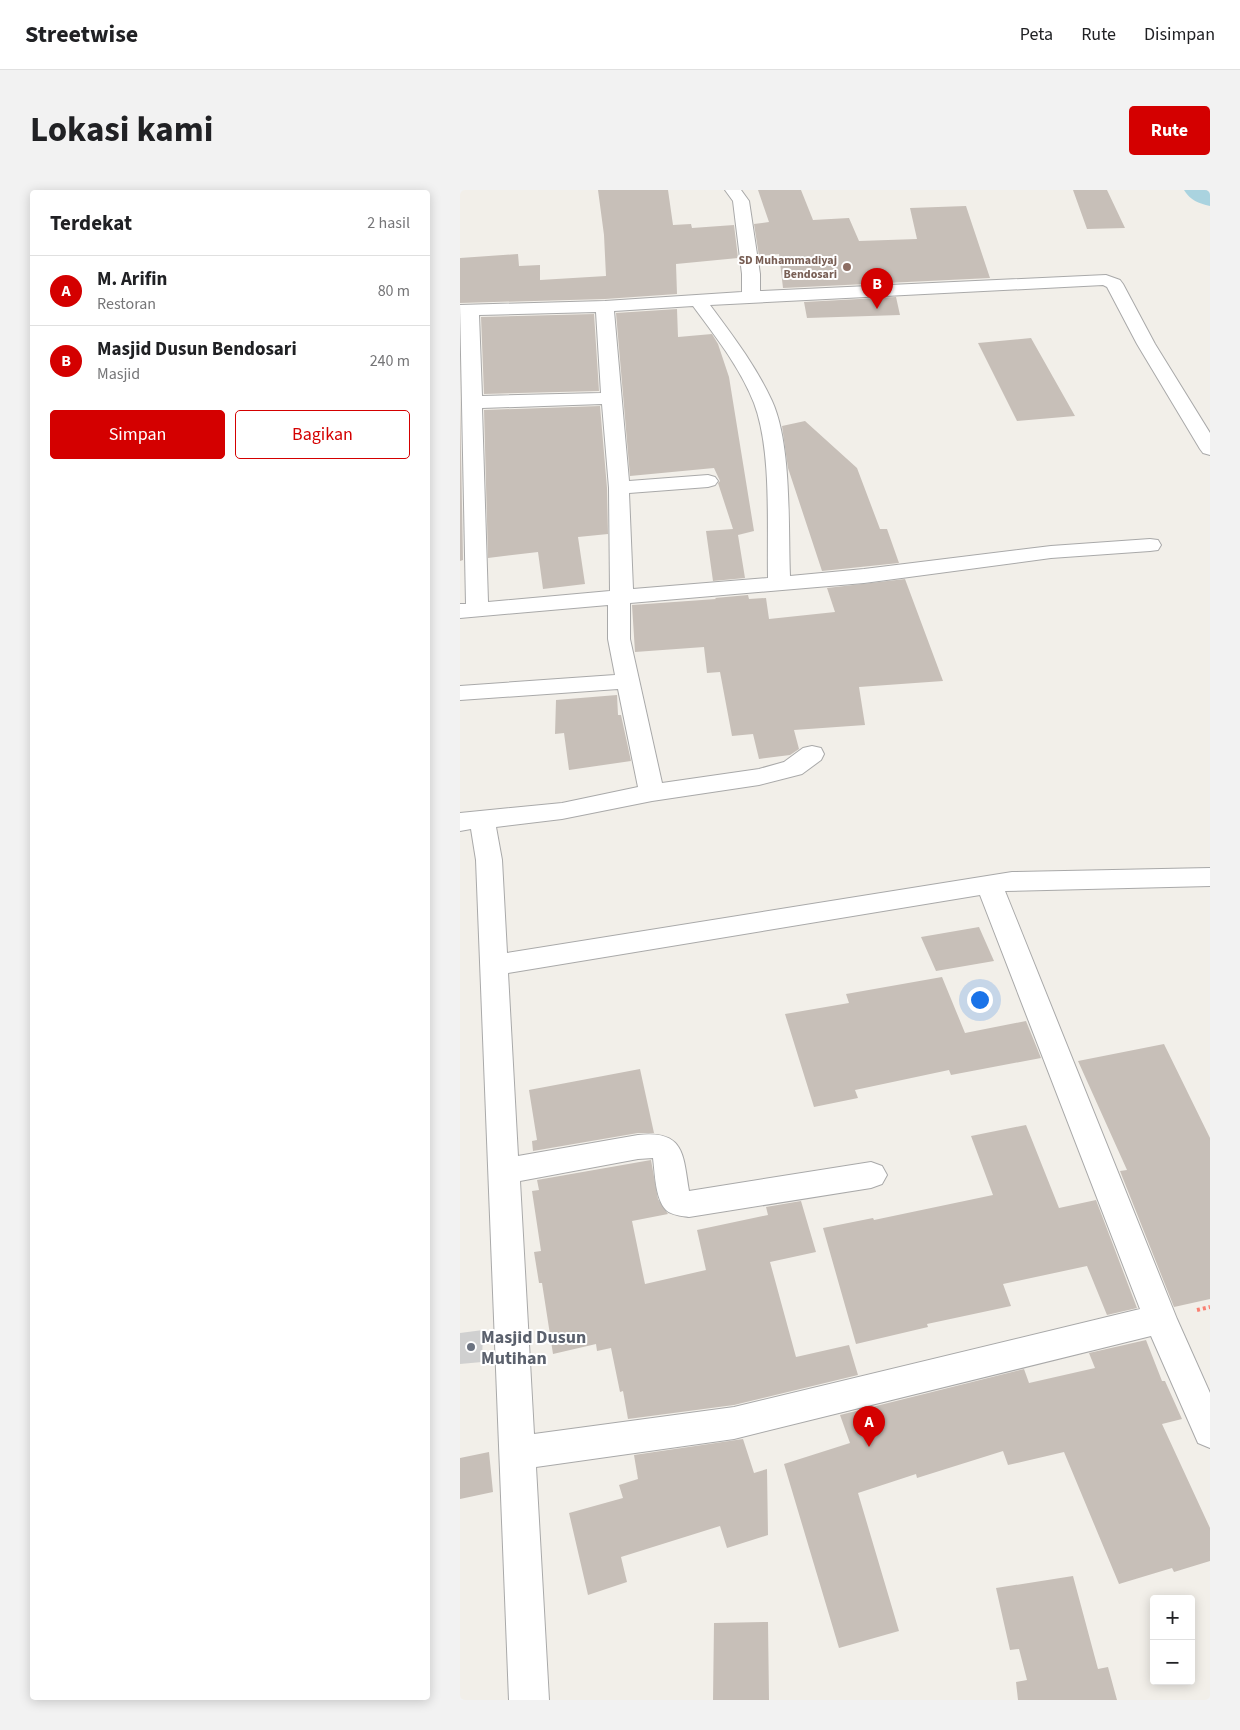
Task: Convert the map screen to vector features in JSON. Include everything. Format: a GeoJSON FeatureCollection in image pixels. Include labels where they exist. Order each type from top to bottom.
{"type":"FeatureCollection","features":[{"type":"Feature","properties":{"kind":"street"},"geometry":{"type":"LineString","coordinates":[[733,190],[741,201],[751,274],[751,296]]}},
{"type":"Feature","properties":{"kind":"street"},"geometry":{"type":"LineString","coordinates":[[1150,545],[1051,552],[864,576],[468,611],[473,402],[465,310],[605,306],[751,296],[1106,280],[1114,284],[1146,344],[1210,449]]}},
{"type":"Feature","properties":{"kind":"street"},"geometry":{"type":"LineString","coordinates":[[698,301],[739,357],[764,402],[771,429],[775,459],[779,584]]}},
{"type":"Feature","properties":{"kind":"street"},"geometry":{"type":"LineString","coordinates":[[605,306],[610,398],[619,488],[622,588],[619,598],[619,639],[652,793]]}},
{"type":"Feature","properties":{"kind":"street"},"geometry":{"type":"LineString","coordinates":[[473,402],[610,398]]}},
{"type":"Feature","properties":{"kind":"street"},"geometry":{"type":"LineString","coordinates":[[1189,414],[1210,414]]}},
{"type":"Feature","properties":{"kind":"street"},"geometry":{"type":"LineString","coordinates":[[619,488],[708,481]]}},
{"type":"Feature","properties":{"kind":"street"},"geometry":{"type":"LineString","coordinates":[[460,694],[627,681]]}},
{"type":"Feature","properties":{"kind":"street"},"geometry":{"type":"LineString","coordinates":[[529,1700],[489,860],[471,821],[562,811],[652,793],[774,774],[793,768],[812,754]]}},
{"type":"Feature","properties":{"kind":"street"},"geometry":{"type":"LineString","coordinates":[[494,965],[1012,881],[1210,877]]}},
{"type":"Feature","properties":{"kind":"street"},"geometry":{"type":"LineString","coordinates":[[989,885],[1160,1319],[1210,1432]]}},
{"type":"Feature","properties":{"kind":"street"},"geometry":{"type":"LineString","coordinates":[[503,1171],[638,1147],[655,1146],[663,1148],[667,1154],[675,1198],[678,1202],[689,1204],[871,1175]]}},
{"type":"Feature","properties":{"kind":"street"},"geometry":{"type":"LineString","coordinates":[[517,1453],[734,1423],[1160,1319]]}},
{"type":"Feature","properties":{"kind":"shaded area","name":"Masjid Dusun Mutihan"},"geometry":{"type":"Polygon","coordinates":[[[483,1330],[482,1362],[460,1364],[460,1333],[483,1330]]]}},
{"type":"Feature","properties":{"kind":"building"},"geometry":{"type":"Polygon","coordinates":[[[598,190],[668,190],[673,225],[691,224],[692,228],[734,225],[738,258],[676,264],[677,294],[605,299],[460,303],[460,258],[518,254],[519,266],[540,265],[540,280],[606,276],[604,235],[598,190]]]}},
{"type":"Feature","properties":{"kind":"building"},"geometry":{"type":"Polygon","coordinates":[[[758,190],[801,190],[813,220],[849,218],[859,241],[917,239],[910,208],[966,206],[990,278],[783,288],[779,254],[759,256],[754,224],[769,222],[758,190]]]}},
{"type":"Feature","properties":{"kind":"building"},"geometry":{"type":"Polygon","coordinates":[[[1073,190],[1107,190],[1125,228],[1087,229],[1073,190]]]}},
{"type":"Feature","properties":{"kind":"building"},"geometry":{"type":"Polygon","coordinates":[[[896,297],[900,315],[807,318],[804,302],[896,297]]]}},
{"type":"Feature","properties":{"kind":"building"},"geometry":{"type":"Polygon","coordinates":[[[677,309],[678,337],[712,334],[718,344],[729,377],[754,531],[738,535],[745,578],[713,581],[706,531],[733,529],[718,483],[720,481],[714,468],[630,476],[616,313],[677,309]]]}},
{"type":"Feature","properties":{"kind":"building"},"geometry":{"type":"Polygon","coordinates":[[[594,314],[599,391],[484,394],[481,317],[594,314]]]}},
{"type":"Feature","properties":{"kind":"building"},"geometry":{"type":"Polygon","coordinates":[[[1031,338],[1075,416],[1017,421],[978,343],[1031,338]]]}},
{"type":"Feature","properties":{"kind":"building"},"geometry":{"type":"Polygon","coordinates":[[[460,398],[463,560],[460,561],[460,398]]]}},
{"type":"Feature","properties":{"kind":"building"},"geometry":{"type":"Polygon","coordinates":[[[600,406],[607,488],[608,534],[578,537],[585,584],[543,589],[538,552],[488,558],[484,410],[600,406]]]}},
{"type":"Feature","properties":{"kind":"building"},"geometry":{"type":"Polygon","coordinates":[[[805,421],[857,468],[880,529],[887,529],[899,563],[822,571],[788,468],[782,426],[805,421]]]}},
{"type":"Feature","properties":{"kind":"building"},"geometry":{"type":"Polygon","coordinates":[[[905,579],[943,681],[859,687],[865,725],[794,730],[799,749],[790,755],[759,759],[753,734],[732,736],[720,672],[707,673],[704,647],[635,652],[632,605],[748,595],[749,599],[766,598],[769,619],[835,612],[827,588],[905,579]]]}},
{"type":"Feature","properties":{"kind":"building"},"geometry":{"type":"Polygon","coordinates":[[[617,695],[618,715],[621,715],[631,761],[569,770],[564,733],[555,734],[556,700],[617,695]]]}},
{"type":"Feature","properties":{"kind":"building"},"geometry":{"type":"Polygon","coordinates":[[[979,927],[994,961],[936,971],[921,937],[979,927]]]}},
{"type":"Feature","properties":{"kind":"building"},"geometry":{"type":"Polygon","coordinates":[[[942,977],[965,1033],[1026,1021],[1041,1058],[951,1075],[949,1070],[855,1090],[858,1098],[814,1107],[785,1014],[849,1003],[846,994],[942,977]]]}},
{"type":"Feature","properties":{"kind":"building"},"geometry":{"type":"Polygon","coordinates":[[[1164,1044],[1210,1138],[1210,1299],[1174,1307],[1120,1171],[1127,1170],[1078,1061],[1164,1044]]]}},
{"type":"Feature","properties":{"kind":"building"},"geometry":{"type":"Polygon","coordinates":[[[640,1069],[654,1133],[638,1133],[533,1151],[532,1141],[537,1140],[529,1090],[640,1069]]]}},
{"type":"Feature","properties":{"kind":"building"},"geometry":{"type":"Polygon","coordinates":[[[1026,1125],[1059,1208],[1096,1200],[1137,1308],[1107,1315],[1087,1266],[1003,1284],[1011,1306],[927,1324],[928,1327],[856,1344],[823,1228],[873,1218],[874,1220],[993,1195],[971,1136],[1026,1125]]]}},
{"type":"Feature","properties":{"kind":"building"},"geometry":{"type":"Polygon","coordinates":[[[651,1160],[658,1199],[668,1214],[632,1221],[645,1284],[706,1270],[697,1230],[768,1215],[766,1207],[801,1201],[816,1252],[770,1262],[796,1357],[849,1345],[858,1375],[734,1405],[628,1419],[623,1391],[620,1392],[611,1348],[597,1351],[596,1344],[553,1354],[542,1283],[539,1283],[534,1252],[541,1251],[532,1191],[539,1190],[537,1180],[651,1160]]]}},
{"type":"Feature","properties":{"kind":"building"},"geometry":{"type":"Polygon","coordinates":[[[1146,1340],[1162,1381],[1165,1381],[1182,1419],[1162,1424],[1210,1528],[1210,1561],[1174,1572],[1172,1568],[1119,1584],[1064,1452],[1008,1465],[1003,1451],[917,1478],[916,1474],[858,1493],[899,1631],[839,1648],[784,1464],[850,1443],[840,1415],[1024,1369],[1029,1383],[1095,1368],[1089,1353],[1146,1340]]]}},
{"type":"Feature","properties":{"kind":"building"},"geometry":{"type":"Polygon","coordinates":[[[743,1439],[754,1473],[767,1469],[768,1535],[727,1548],[720,1526],[621,1557],[627,1582],[588,1595],[569,1513],[623,1498],[619,1485],[638,1479],[634,1455],[743,1439]]]}},
{"type":"Feature","properties":{"kind":"building"},"geometry":{"type":"Polygon","coordinates":[[[489,1452],[493,1492],[460,1499],[460,1458],[489,1452]]]}},
{"type":"Feature","properties":{"kind":"building"},"geometry":{"type":"Polygon","coordinates":[[[1073,1576],[1098,1669],[1108,1667],[1117,1700],[1018,1700],[1016,1682],[1027,1680],[1019,1649],[1010,1650],[996,1588],[1073,1576]]]}},
{"type":"Feature","properties":{"kind":"building"},"geometry":{"type":"Polygon","coordinates":[[[768,1622],[769,1700],[713,1700],[714,1623],[768,1622]]]}},
{"type":"Feature","properties":{"kind":"waterway"},"geometry":{"type":"LineString","coordinates":[[1205,190],[1210,193]]}},
{"type":"Feature","properties":{"kind":"place","name":"SD Muhammadiyaj Bendosari"},"geometry":{"type":"Point","coordinates":[847,267]}},
{"type":"Feature","properties":{"kind":"place","name":"Masjid Dusun Bendosari"},"geometry":{"type":"Point","coordinates":[877,309]}},
{"type":"Feature","properties":{"kind":"place","name":"Masjid Dusun Mutihan"},"geometry":{"type":"Point","coordinates":[471,1347]}},
{"type":"Feature","properties":{"kind":"place","name":"M. Arifin"},"geometry":{"type":"Point","coordinates":[869,1447]}}]}
